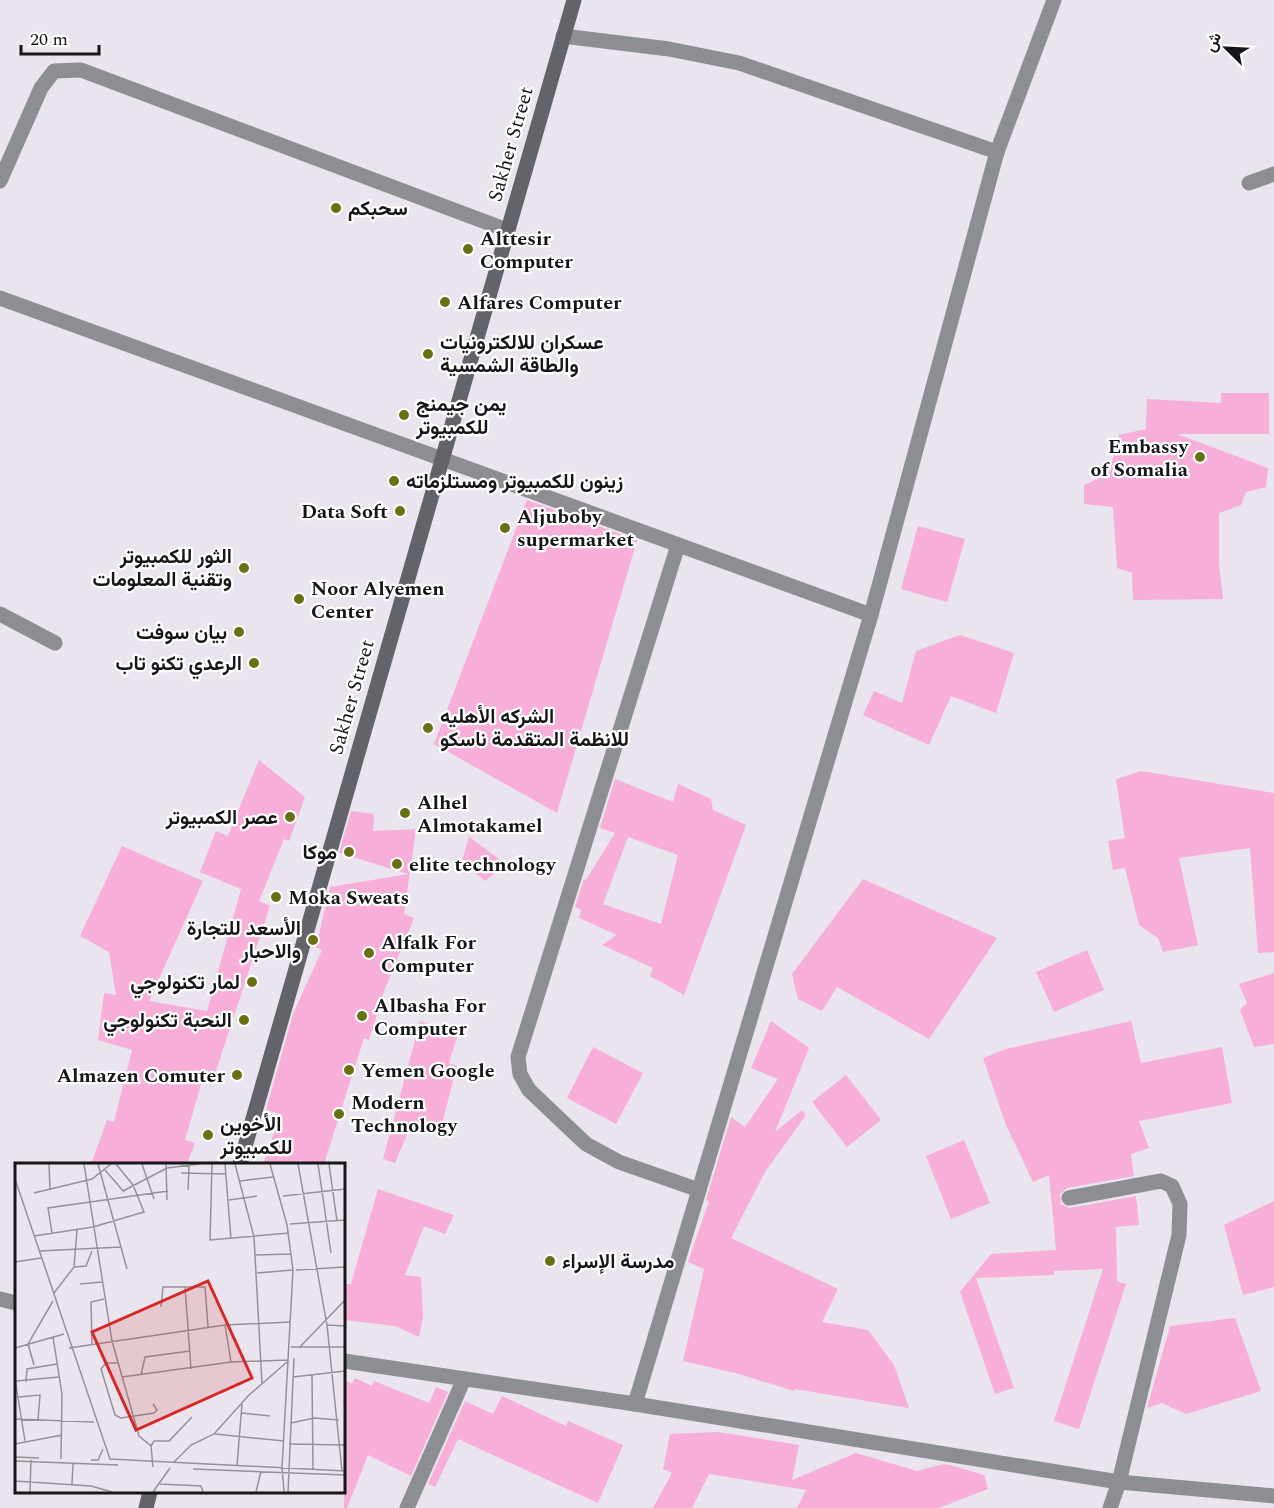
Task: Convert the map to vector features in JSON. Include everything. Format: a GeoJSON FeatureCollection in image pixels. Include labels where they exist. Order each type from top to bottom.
{"type":"FeatureCollection","features":[{"type":"Feature","properties":{"kind":"street","name":"Sakher Street"},"geometry":{"type":"LineString","coordinates":[[240,1163],[574,0]]}},
{"type":"Feature","properties":{"kind":"street"},"geometry":{"type":"LineString","coordinates":[[635,1404],[871,615],[997,152],[1054,0]]}},
{"type":"Feature","properties":{"kind":"street"},"geometry":{"type":"LineString","coordinates":[[562,36],[669,49],[739,63],[997,152]]}},
{"type":"Feature","properties":{"kind":"street"},"geometry":{"type":"LineString","coordinates":[[0,181],[40,88],[54,71],[81,70],[507,230]]}},
{"type":"Feature","properties":{"kind":"street"},"geometry":{"type":"LineString","coordinates":[[1249,183],[1274,174]]}},
{"type":"Feature","properties":{"kind":"street"},"geometry":{"type":"LineString","coordinates":[[0,298],[871,615]]}},
{"type":"Feature","properties":{"kind":"street"},"geometry":{"type":"LineString","coordinates":[[678,545],[518,1057],[520,1074],[529,1090],[586,1144],[619,1162],[699,1190]]}},
{"type":"Feature","properties":{"kind":"street"},"geometry":{"type":"LineString","coordinates":[[0,614],[55,643]]}},
{"type":"Feature","properties":{"kind":"street"},"geometry":{"type":"LineString","coordinates":[[1070,1198],[1161,1181],[1172,1186],[1180,1204],[1179,1235],[1119,1482],[1110,1508]]}},
{"type":"Feature","properties":{"kind":"street"},"geometry":{"type":"LineString","coordinates":[[0,1299],[15,1304]]}},
{"type":"Feature","properties":{"kind":"street"},"geometry":{"type":"LineString","coordinates":[[345,1361],[635,1404],[1119,1482],[1274,1496]]}},
{"type":"Feature","properties":{"kind":"street"},"geometry":{"type":"LineString","coordinates":[[407,1508],[464,1379]]}},
{"type":"Feature","properties":{"kind":"street"},"geometry":{"type":"LineString","coordinates":[[146,1508],[150,1493]]}},
{"type":"Feature","properties":{"kind":"building"},"geometry":{"type":"Polygon","coordinates":[[[1221,393],[1269,393],[1269,434],[1177,434],[1268,468],[1266,487],[1246,492],[1241,505],[1219,513],[1219,565],[1223,599],[1133,600],[1132,573],[1117,568],[1113,507],[1084,504],[1084,485],[1109,474],[1119,435],[1146,429],[1147,399],[1221,403],[1221,393]]]}},
{"type":"Feature","properties":{"kind":"building"},"geometry":{"type":"Polygon","coordinates":[[[527,500],[637,540],[557,813],[434,744],[527,500]]]}},
{"type":"Feature","properties":{"kind":"building"},"geometry":{"type":"Polygon","coordinates":[[[918,526],[965,539],[947,602],[901,589],[918,526]]]}},
{"type":"Feature","properties":{"kind":"building"},"geometry":{"type":"Polygon","coordinates":[[[960,635],[1014,653],[996,713],[951,696],[929,745],[863,715],[874,691],[902,703],[916,651],[960,635]]]}},
{"type":"Feature","properties":{"kind":"building"},"geometry":{"type":"Polygon","coordinates":[[[259,760],[305,797],[289,841],[284,839],[259,901],[270,906],[214,1077],[204,1074],[185,1140],[195,1143],[187,1163],[91,1163],[107,1120],[114,1122],[132,1050],[98,1040],[104,993],[116,995],[109,952],[80,936],[122,846],[203,881],[149,1001],[207,1011],[241,889],[200,872],[216,831],[228,836],[259,760]]]}},
{"type":"Feature","properties":{"kind":"building"},"geometry":{"type":"Polygon","coordinates":[[[1141,771],[1274,793],[1274,952],[1258,953],[1250,848],[1179,858],[1198,945],[1163,952],[1158,938],[1139,925],[1125,868],[1113,870],[1108,841],[1125,838],[1116,779],[1141,771]]]}},
{"type":"Feature","properties":{"kind":"building"},"geometry":{"type":"Polygon","coordinates":[[[615,779],[673,802],[678,784],[711,799],[713,810],[746,825],[684,995],[650,976],[653,968],[602,945],[617,935],[579,918],[581,910],[575,907],[584,879],[586,880],[615,833],[600,828],[615,779]],[[628,837],[603,904],[661,924],[678,855],[628,837]]]}},
{"type":"Feature","properties":{"kind":"building"},"geometry":{"type":"Polygon","coordinates":[[[351,811],[374,814],[373,831],[416,829],[404,914],[414,918],[384,991],[369,1040],[364,1038],[324,1163],[263,1163],[281,1114],[266,1110],[293,1014],[322,950],[316,947],[330,887],[409,874],[339,853],[351,811]]]}},
{"type":"Feature","properties":{"kind":"building"},"geometry":{"type":"Polygon","coordinates":[[[469,837],[506,864],[485,881],[462,861],[469,837]]]}},
{"type":"Feature","properties":{"kind":"building"},"geometry":{"type":"Polygon","coordinates":[[[863,879],[997,938],[929,1039],[837,987],[822,1011],[798,999],[792,974],[863,879]]]}},
{"type":"Feature","properties":{"kind":"building"},"geometry":{"type":"Polygon","coordinates":[[[1087,950],[1104,990],[1054,1012],[1036,972],[1087,950]]]}},
{"type":"Feature","properties":{"kind":"building"},"geometry":{"type":"Polygon","coordinates":[[[1274,973],[1274,1044],[1254,1047],[1240,1010],[1247,1003],[1239,984],[1274,973]]]}},
{"type":"Feature","properties":{"kind":"building"},"geometry":{"type":"Polygon","coordinates":[[[420,1021],[458,1034],[449,1063],[457,1066],[441,1128],[413,1121],[395,1163],[383,1159],[420,1021]]]}},
{"type":"Feature","properties":{"kind":"building"},"geometry":{"type":"Polygon","coordinates":[[[771,1021],[809,1048],[775,1132],[802,1110],[806,1115],[765,1172],[731,1238],[838,1289],[822,1322],[868,1330],[894,1365],[909,1408],[795,1389],[794,1391],[739,1374],[683,1361],[704,1269],[688,1262],[709,1201],[706,1200],[731,1117],[745,1127],[778,1079],[751,1068],[771,1021]]]}},
{"type":"Feature","properties":{"kind":"building"},"geometry":{"type":"Polygon","coordinates":[[[1131,1021],[1141,1063],[1222,1047],[1232,1103],[1139,1121],[1149,1148],[1131,1154],[1134,1176],[1067,1188],[1060,1194],[1061,1204],[1070,1208],[1136,1196],[1139,1225],[1116,1227],[1117,1281],[1126,1284],[1079,1429],[1054,1421],[1103,1269],[1054,1271],[1054,1275],[976,1278],[1014,1388],[995,1394],[960,1292],[991,1254],[1056,1250],[1049,1175],[1033,1182],[1006,1125],[983,1058],[1006,1049],[1131,1021]]]}},
{"type":"Feature","properties":{"kind":"building"},"geometry":{"type":"Polygon","coordinates":[[[593,1047],[643,1073],[616,1124],[567,1098],[593,1047]]]}},
{"type":"Feature","properties":{"kind":"building"},"geometry":{"type":"Polygon","coordinates":[[[846,1075],[881,1120],[847,1147],[812,1102],[846,1075]]]}},
{"type":"Feature","properties":{"kind":"building"},"geometry":{"type":"Polygon","coordinates":[[[964,1140],[990,1203],[951,1219],[926,1156],[964,1140]]]}},
{"type":"Feature","properties":{"kind":"building"},"geometry":{"type":"Polygon","coordinates":[[[378,1189],[454,1215],[445,1234],[424,1226],[405,1275],[421,1277],[423,1317],[419,1337],[395,1326],[345,1320],[345,1284],[351,1284],[378,1189]]]}},
{"type":"Feature","properties":{"kind":"building"},"geometry":{"type":"Polygon","coordinates":[[[1274,1201],[1274,1287],[1243,1295],[1224,1225],[1274,1201]]]}},
{"type":"Feature","properties":{"kind":"building"},"geometry":{"type":"Polygon","coordinates":[[[1235,1318],[1261,1391],[1186,1414],[1162,1403],[1147,1408],[1170,1326],[1235,1318]]]}},
{"type":"Feature","properties":{"kind":"building"},"geometry":{"type":"Polygon","coordinates":[[[355,1378],[372,1386],[374,1381],[429,1403],[436,1387],[448,1392],[411,1476],[368,1455],[347,1508],[344,1508],[345,1380],[352,1384],[355,1378]]]}},
{"type":"Feature","properties":{"kind":"building"},"geometry":{"type":"Polygon","coordinates":[[[502,1396],[566,1426],[568,1421],[623,1445],[598,1503],[458,1439],[435,1487],[428,1484],[465,1401],[493,1414],[502,1396]]]}},
{"type":"Feature","properties":{"kind":"building"},"geometry":{"type":"Polygon","coordinates":[[[719,1432],[799,1445],[792,1480],[856,1453],[917,1471],[943,1464],[950,1465],[984,1475],[988,1489],[939,1508],[797,1508],[806,1490],[709,1474],[692,1508],[653,1508],[672,1473],[663,1469],[670,1434],[719,1432]]]}},
{"type":"Feature","properties":{"kind":"place","name":"سحبكم"},"geometry":{"type":"Point","coordinates":[336,208]}},
{"type":"Feature","properties":{"kind":"place","name":"Alttesir Computer"},"geometry":{"type":"Point","coordinates":[468,249]}},
{"type":"Feature","properties":{"kind":"place","name":"Alfares Computer"},"geometry":{"type":"Point","coordinates":[445,302]}},
{"type":"Feature","properties":{"kind":"place","name":"عسكران للالكترونيات والطاقة الشمسية"},"geometry":{"type":"Point","coordinates":[428,354]}},
{"type":"Feature","properties":{"kind":"place","name":"يمن جيمنج للكمبيوتر"},"geometry":{"type":"Point","coordinates":[404,415]}},
{"type":"Feature","properties":{"kind":"place","name":"Embassy of Somalia"},"geometry":{"type":"Point","coordinates":[1200,457]}},
{"type":"Feature","properties":{"kind":"place","name":"زينون للكمبيوتر ومستلزماته"},"geometry":{"type":"Point","coordinates":[394,481]}},
{"type":"Feature","properties":{"kind":"place","name":"Data Soft"},"geometry":{"type":"Point","coordinates":[400,511]}},
{"type":"Feature","properties":{"kind":"place","name":"Aljuboby supermarket"},"geometry":{"type":"Point","coordinates":[505,528]}},
{"type":"Feature","properties":{"kind":"place","name":"الثور للكمبيوتر وتقنية المعلومات"},"geometry":{"type":"Point","coordinates":[244,568]}},
{"type":"Feature","properties":{"kind":"place","name":"Noor Alyemen Center"},"geometry":{"type":"Point","coordinates":[299,599]}},
{"type":"Feature","properties":{"kind":"place","name":"بيان سوفت"},"geometry":{"type":"Point","coordinates":[239,632]}},
{"type":"Feature","properties":{"kind":"place","name":"الرعدي تكنو تاب"},"geometry":{"type":"Point","coordinates":[254,663]}},
{"type":"Feature","properties":{"kind":"place","name":"الشركه الأهليه للانظمة المتقدمة ناسكو"},"geometry":{"type":"Point","coordinates":[428,728]}},
{"type":"Feature","properties":{"kind":"place","name":"Alhel Almotakamel"},"geometry":{"type":"Point","coordinates":[405,813]}},
{"type":"Feature","properties":{"kind":"place","name":"عصر الكمبيوتر"},"geometry":{"type":"Point","coordinates":[290,817]}},
{"type":"Feature","properties":{"kind":"place","name":"موكا"},"geometry":{"type":"Point","coordinates":[349,852]}},
{"type":"Feature","properties":{"kind":"place","name":"elite technology"},"geometry":{"type":"Point","coordinates":[397,864]}},
{"type":"Feature","properties":{"kind":"place","name":"Moka Sweats"},"geometry":{"type":"Point","coordinates":[276,897]}},
{"type":"Feature","properties":{"kind":"place","name":"الأسعد للتجارة والاحبار"},"geometry":{"type":"Point","coordinates":[313,940]}},
{"type":"Feature","properties":{"kind":"place","name":"Alfalk For Computer"},"geometry":{"type":"Point","coordinates":[369,953]}},
{"type":"Feature","properties":{"kind":"place","name":"لمار تكنولوجي"},"geometry":{"type":"Point","coordinates":[252,982]}},
{"type":"Feature","properties":{"kind":"place","name":"Albasha For Computer"},"geometry":{"type":"Point","coordinates":[362,1016]}},
{"type":"Feature","properties":{"kind":"place","name":"النحبة تكنولوجي"},"geometry":{"type":"Point","coordinates":[244,1020]}},
{"type":"Feature","properties":{"kind":"place","name":"Yemen Google"},"geometry":{"type":"Point","coordinates":[349,1070]}},
{"type":"Feature","properties":{"kind":"place","name":"Almazen Comuter"},"geometry":{"type":"Point","coordinates":[237,1075]}},
{"type":"Feature","properties":{"kind":"place","name":"Modern Technology"},"geometry":{"type":"Point","coordinates":[339,1114]}},
{"type":"Feature","properties":{"kind":"place","name":"الأخوين للكمبيوتر"},"geometry":{"type":"Point","coordinates":[208,1135]}},
{"type":"Feature","properties":{"kind":"place","name":"مدرسة الإسراء"},"geometry":{"type":"Point","coordinates":[550,1261]}}]}
